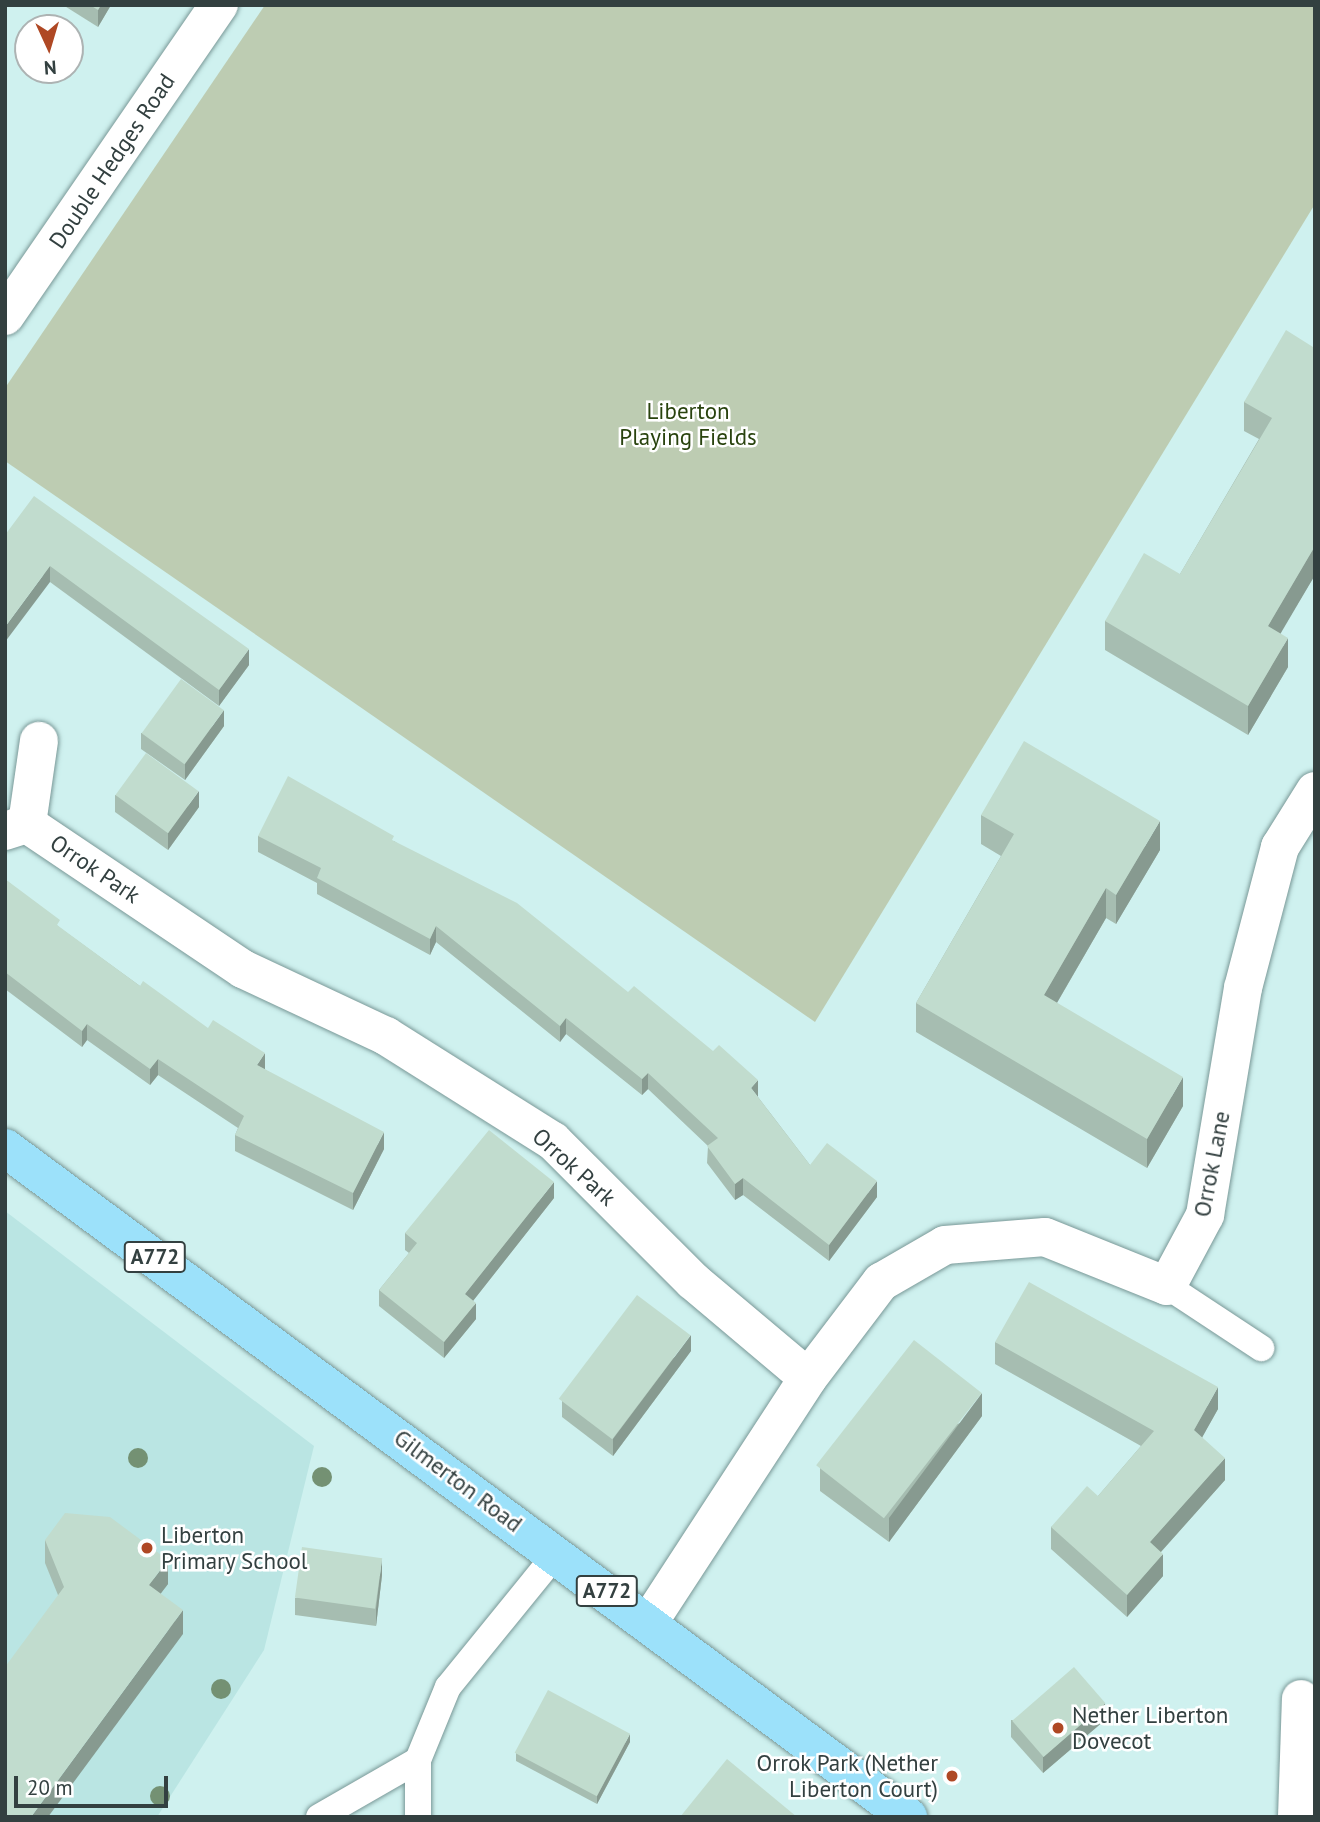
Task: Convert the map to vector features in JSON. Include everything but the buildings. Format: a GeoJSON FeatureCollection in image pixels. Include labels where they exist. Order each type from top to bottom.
{"type":"FeatureCollection","features":[{"type":"Feature","properties":{"kind":"main road","name":"Gilmerton Road"},"geometry":{"type":"LineString","coordinates":[[5,1148],[649,1622],[908,1817]]}},
{"type":"Feature","properties":{"kind":"street","name":"Double Hedges Road"},"geometry":{"type":"LineString","coordinates":[[5,316],[219,5]]}},
{"type":"Feature","properties":{"kind":"street","name":"Orrok Park"},"geometry":{"type":"LineString","coordinates":[[39,741],[16,827],[243,969],[386,1036],[552,1141],[693,1281],[808,1378]]}},
{"type":"Feature","properties":{"kind":"street","name":"Orrok Lane"},"geometry":{"type":"LineString","coordinates":[[1167,1286],[1206,1215],[1243,988],[1280,847],[1315,791]]}},
{"type":"Feature","properties":{"kind":"street"},"geometry":{"type":"LineString","coordinates":[[649,1622],[808,1378],[881,1282],[945,1245],[1045,1237],[1167,1286]]}},
{"type":"Feature","properties":{"kind":"street"},"geometry":{"type":"LineString","coordinates":[[1297,1817],[1301,1699]]}},
{"type":"Feature","properties":{"kind":"lane"},"geometry":{"type":"LineString","coordinates":[[1167,1286],[1261,1348]]}},
{"type":"Feature","properties":{"kind":"lane"},"geometry":{"type":"LineString","coordinates":[[418,1817],[418,1760],[448,1687],[556,1554]]}},
{"type":"Feature","properties":{"kind":"lane"},"geometry":{"type":"LineString","coordinates":[[319,1817],[418,1760]]}},
{"type":"Feature","properties":{"kind":"shaded area","name":"Liberton Primary School"},"geometry":{"type":"Polygon","coordinates":[[[5,1211],[314,1446],[264,1650],[157,1817],[5,1817],[5,1211]]]}},
{"type":"Feature","properties":{"kind":"green space","name":"Liberton Playing Fields"},"geometry":{"type":"Polygon","coordinates":[[[265,5],[1315,5],[1315,204],[815,1022],[5,461],[5,388],[265,5]]]}},
{"type":"Feature","properties":{"kind":"place","name":"Liberton Primary School"},"geometry":{"type":"Point","coordinates":[147,1548]}},
{"type":"Feature","properties":{"kind":"place","name":"Nether Liberton Dovecot"},"geometry":{"type":"Point","coordinates":[1058,1728]}},
{"type":"Feature","properties":{"kind":"place","name":"Orrok Park (Nether Liberton Court)"},"geometry":{"type":"Point","coordinates":[952,1776]}}]}
